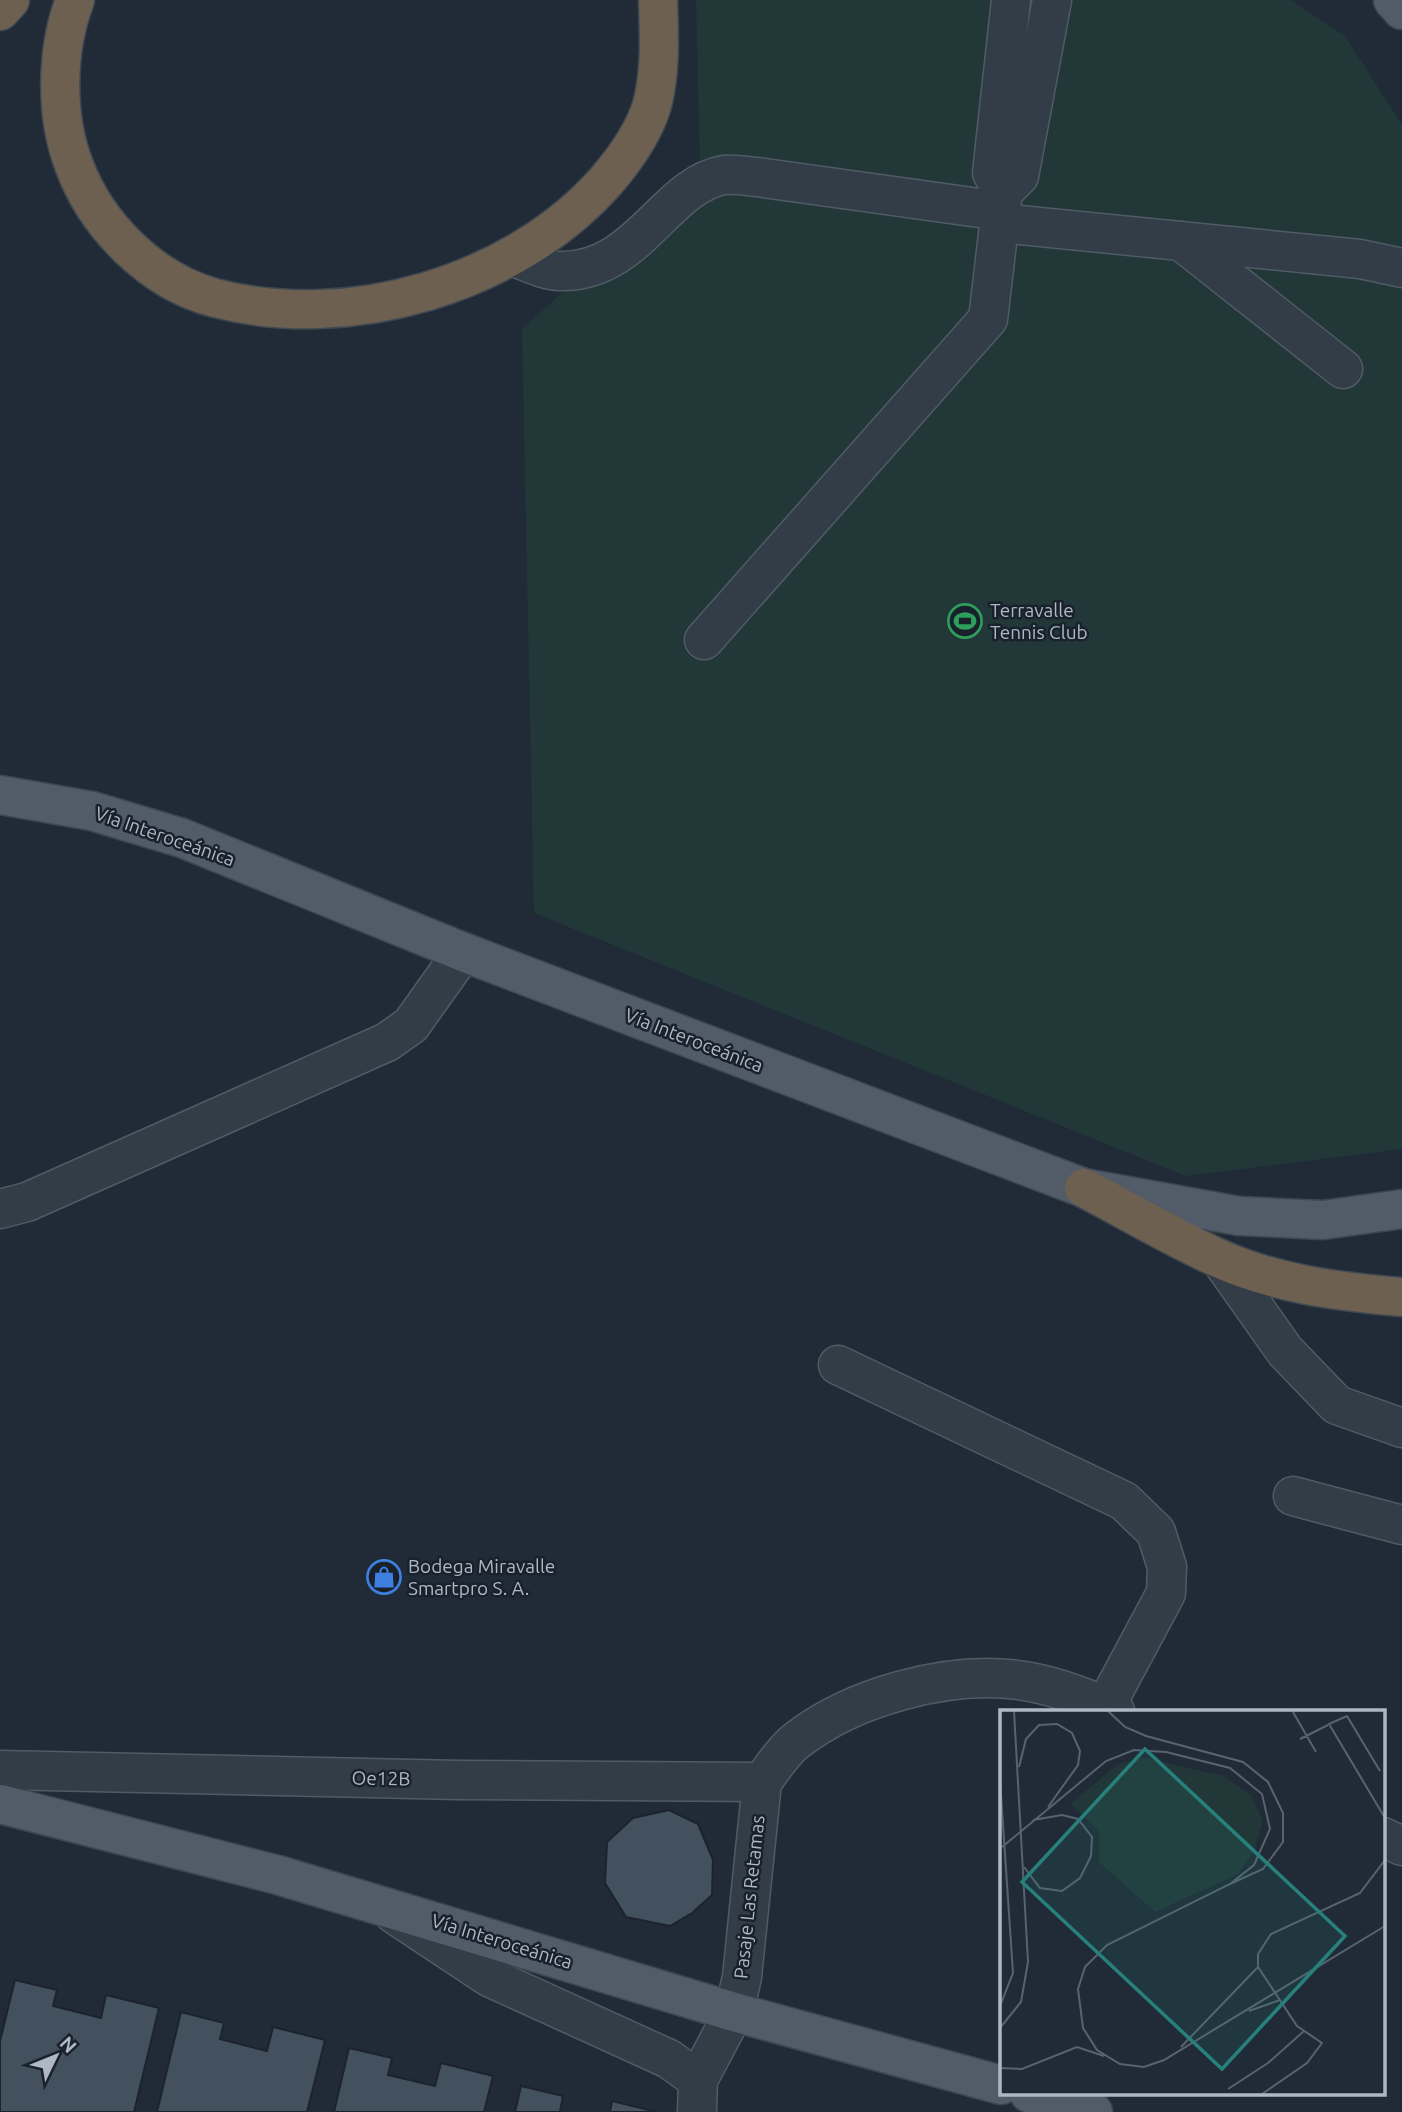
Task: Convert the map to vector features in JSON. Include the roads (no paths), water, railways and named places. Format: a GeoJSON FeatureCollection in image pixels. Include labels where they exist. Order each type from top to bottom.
{"type":"FeatureCollection","features":[{"type":"Feature","properties":{"kind":"highway"},"geometry":{"type":"LineString","coordinates":[[0,10],[10,0]]}},
{"type":"Feature","properties":{"kind":"highway"},"geometry":{"type":"LineString","coordinates":[[75,0],[61,75],[63,138],[84,194],[117,237],[165,276],[213,298],[270,308],[333,308],[399,298],[457,281],[514,257],[584,205],[624,160],[652,106],[660,50],[658,0]]}},
{"type":"Feature","properties":{"kind":"highway"},"geometry":{"type":"LineString","coordinates":[[1084,1188],[1220,1259],[1322,1288],[1402,1297]]}},
{"type":"Feature","properties":{"kind":"main road"},"geometry":{"type":"LineString","coordinates":[[1393,0],[1402,10]]}},
{"type":"Feature","properties":{"kind":"main road","name":"Vía Interoceánica"},"geometry":{"type":"LineString","coordinates":[[0,795],[92,811],[182,838],[463,952],[1084,1188],[1239,1216],[1323,1220],[1402,1209]]}},
{"type":"Feature","properties":{"kind":"main road","name":"Vía Interoceánica"},"geometry":{"type":"LineString","coordinates":[[0,1804],[374,1902],[734,2012],[1000,2085]]}},
{"type":"Feature","properties":{"kind":"main road"},"geometry":{"type":"LineString","coordinates":[[1032,2094],[1093,2112]]}},
{"type":"Feature","properties":{"kind":"street"},"geometry":{"type":"LineString","coordinates":[[1002,209],[992,173],[1011,0]]}},
{"type":"Feature","properties":{"kind":"street"},"geometry":{"type":"LineString","coordinates":[[705,640],[988,319],[1002,209],[1019,176],[1052,0]]}},
{"type":"Feature","properties":{"kind":"street"},"geometry":{"type":"LineString","coordinates":[[514,257],[558,272],[594,268],[627,248],[697,186],[724,175],[1002,209],[1181,241],[1360,259],[1402,268]]}},
{"type":"Feature","properties":{"kind":"street"},"geometry":{"type":"LineString","coordinates":[[1181,241],[1343,369]]}},
{"type":"Feature","properties":{"kind":"street"},"geometry":{"type":"LineString","coordinates":[[0,1209],[27,1202],[387,1042],[411,1026],[463,952]]}},
{"type":"Feature","properties":{"kind":"street"},"geometry":{"type":"LineString","coordinates":[[1220,1259],[1285,1351],[1337,1405],[1402,1428]]}},
{"type":"Feature","properties":{"kind":"street"},"geometry":{"type":"LineString","coordinates":[[762,1782],[793,1743],[838,1712],[905,1689],[972,1679],[1018,1680],[1063,1691],[1110,1709],[1166,1592],[1167,1567],[1156,1532],[1124,1501],[838,1365]]}},
{"type":"Feature","properties":{"kind":"street"},"geometry":{"type":"LineString","coordinates":[[1293,1496],[1402,1525]]}},
{"type":"Feature","properties":{"kind":"street","name":"Oe12B"},"geometry":{"type":"LineString","coordinates":[[0,1770],[445,1780],[762,1782]]}},
{"type":"Feature","properties":{"kind":"street","name":"Pasaje Las Retamas"},"geometry":{"type":"LineString","coordinates":[[697,2096],[734,2012],[742,1977],[762,1782]]}},
{"type":"Feature","properties":{"kind":"street"},"geometry":{"type":"LineString","coordinates":[[1384,1837],[1402,1846]]}},
{"type":"Feature","properties":{"kind":"street"},"geometry":{"type":"LineString","coordinates":[[374,1902],[489,1977],[670,2059],[697,2096]]}},
{"type":"Feature","properties":{"kind":"place","name":"Terravalle Tennis Club"},"geometry":{"type":"Point","coordinates":[965,621]}},
{"type":"Feature","properties":{"kind":"place","name":"Bodega Miravalle Smartpro S. A."},"geometry":{"type":"Point","coordinates":[384,1577]}}]}
